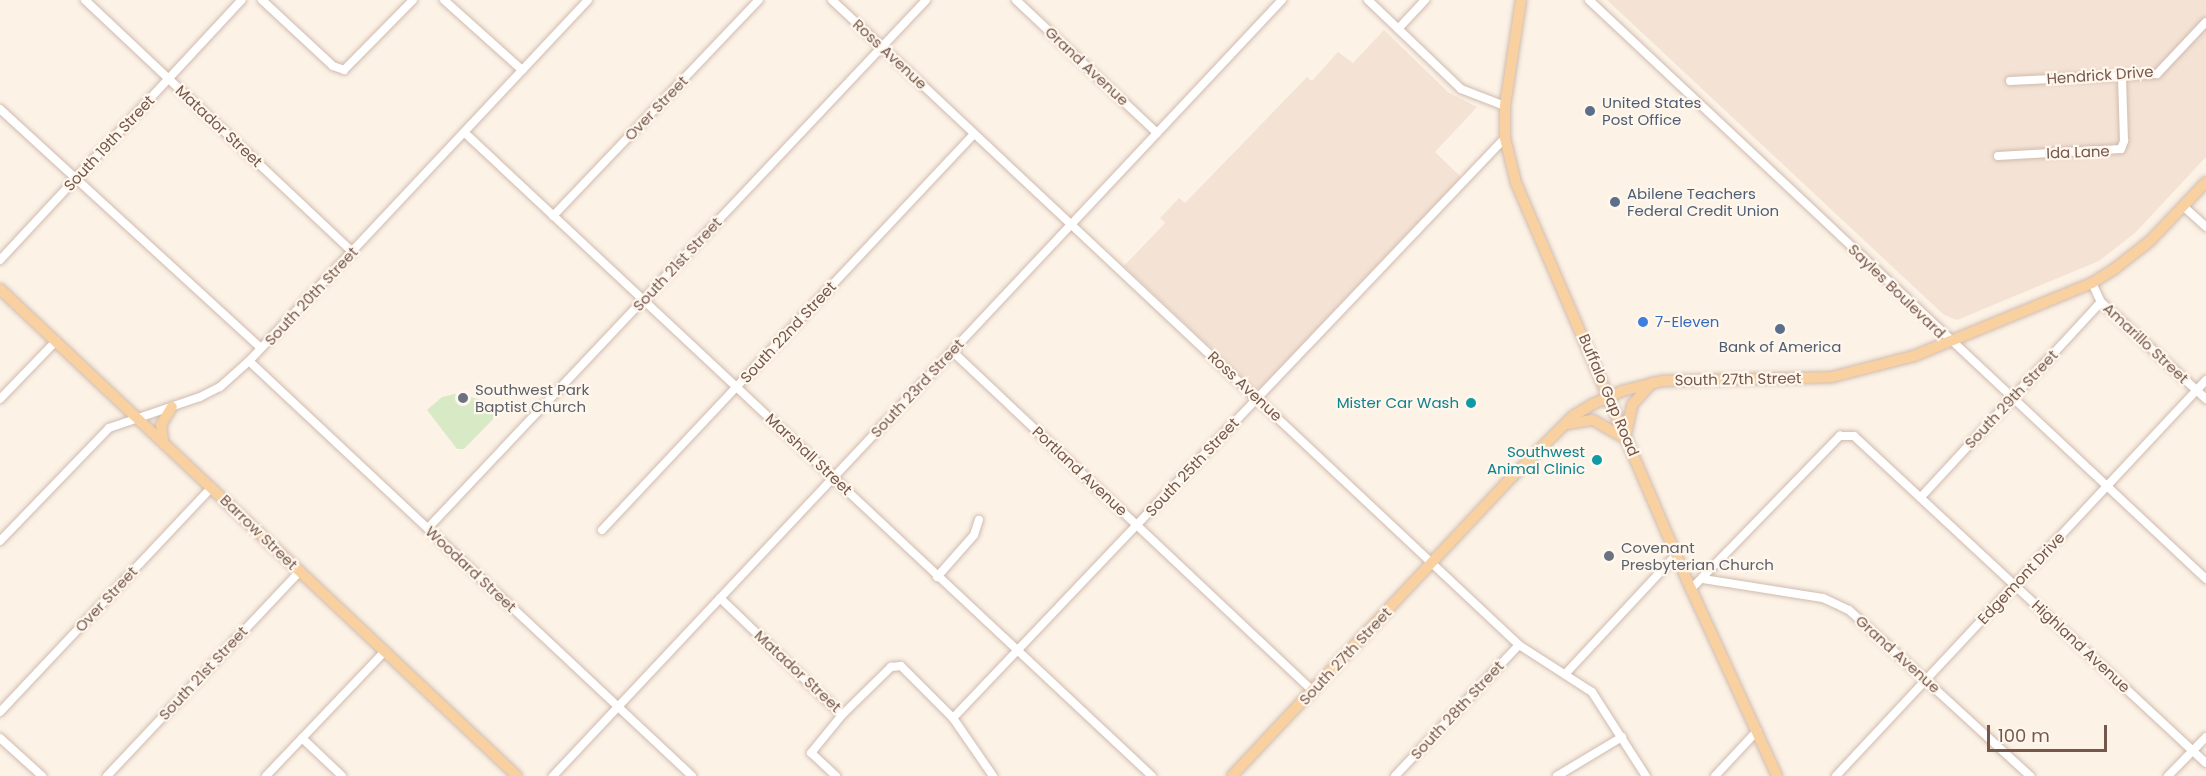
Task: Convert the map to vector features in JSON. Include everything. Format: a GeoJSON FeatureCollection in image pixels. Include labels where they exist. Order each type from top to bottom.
{"type":"FeatureCollection","features":[{"type":"Feature","properties":{"kind":"main road","name":"Buffalo Gap Road"},"geometry":{"type":"LineString","coordinates":[[1521,0],[1505,105],[1505,138],[1516,183],[1691,589],[1777,776]]}},
{"type":"Feature","properties":{"kind":"main road","name":"South 27th Street"},"geometry":{"type":"LineString","coordinates":[[1232,776],[1564,425],[1609,395],[1653,383],[1698,378],[1832,377],[1878,368],[2092,283],[2131,257],[2206,182]]}},
{"type":"Feature","properties":{"kind":"main road","name":"Barrow Street"},"geometry":{"type":"LineString","coordinates":[[0,289],[517,776]]}},
{"type":"Feature","properties":{"kind":"main road"},"geometry":{"type":"LineString","coordinates":[[1564,425],[1593,420],[1628,439],[1632,405],[1653,383]]}},
{"type":"Feature","properties":{"kind":"main road"},"geometry":{"type":"LineString","coordinates":[[163,442],[160,425],[172,407]]}},
{"type":"Feature","properties":{"kind":"street","name":"Matador Street"},"geometry":{"type":"LineString","coordinates":[[85,0],[352,252]]}},
{"type":"Feature","properties":{"kind":"street","name":"South 19th Street"},"geometry":{"type":"LineString","coordinates":[[0,260],[243,0]]}},
{"type":"Feature","properties":{"kind":"street"},"geometry":{"type":"LineString","coordinates":[[262,0],[333,66],[344,70],[413,0]]}},
{"type":"Feature","properties":{"kind":"street"},"geometry":{"type":"LineString","coordinates":[[444,0],[522,70]]}},
{"type":"Feature","properties":{"kind":"street","name":"South 20th Street"},"geometry":{"type":"LineString","coordinates":[[0,541],[109,428],[135,416],[172,407],[220,387],[249,361],[588,0]]}},
{"type":"Feature","properties":{"kind":"street","name":"Over Street"},"geometry":{"type":"LineString","coordinates":[[554,216],[759,0]]}},
{"type":"Feature","properties":{"kind":"street","name":"Ross Avenue"},"geometry":{"type":"LineString","coordinates":[[832,0],[1519,645],[1567,672],[1592,692],[1646,776]]}},
{"type":"Feature","properties":{"kind":"street","name":"South 21st Street"},"geometry":{"type":"LineString","coordinates":[[428,528],[926,0]]}},
{"type":"Feature","properties":{"kind":"street","name":"Grand Avenue"},"geometry":{"type":"LineString","coordinates":[[1016,0],[1157,133]]}},
{"type":"Feature","properties":{"kind":"street","name":"South 23rd Street"},"geometry":{"type":"LineString","coordinates":[[553,776],[1282,0]]}},
{"type":"Feature","properties":{"kind":"street"},"geometry":{"type":"LineString","coordinates":[[1368,0],[1461,89],[1505,105]]}},
{"type":"Feature","properties":{"kind":"street"},"geometry":{"type":"LineString","coordinates":[[1398,29],[1425,0]]}},
{"type":"Feature","properties":{"kind":"street","name":"Sayles Boulevard"},"geometry":{"type":"LineString","coordinates":[[1589,0],[1948,340],[2206,579]]}},
{"type":"Feature","properties":{"kind":"street","name":"Hendrick Drive"},"geometry":{"type":"LineString","coordinates":[[2010,81],[2157,74],[2206,22]]}},
{"type":"Feature","properties":{"kind":"street","name":"Ida Lane"},"geometry":{"type":"LineString","coordinates":[[1998,156],[2121,149],[2122,76]]}},
{"type":"Feature","properties":{"kind":"street"},"geometry":{"type":"LineString","coordinates":[[0,109],[77,177],[261,348]]}},
{"type":"Feature","properties":{"kind":"street","name":"Marshall Street"},"geometry":{"type":"LineString","coordinates":[[465,133],[1152,776]]}},
{"type":"Feature","properties":{"kind":"street","name":"South 22nd Street"},"geometry":{"type":"LineString","coordinates":[[602,530],[974,134]]}},
{"type":"Feature","properties":{"kind":"street","name":"South 25th Street"},"geometry":{"type":"LineString","coordinates":[[954,718],[1017,649],[1138,525],[1505,138]]}},
{"type":"Feature","properties":{"kind":"street"},"geometry":{"type":"LineString","coordinates":[[2183,206],[2206,227]]}},
{"type":"Feature","properties":{"kind":"street","name":"Amarillo Street"},"geometry":{"type":"LineString","coordinates":[[2092,283],[2101,302],[2206,399]]}},
{"type":"Feature","properties":{"kind":"street","name":"South 29th Street"},"geometry":{"type":"LineString","coordinates":[[1921,496],[2101,302]]}},
{"type":"Feature","properties":{"kind":"street"},"geometry":{"type":"LineString","coordinates":[[0,399],[56,341]]}},
{"type":"Feature","properties":{"kind":"street","name":"Portland Avenue"},"geometry":{"type":"LineString","coordinates":[[952,351],[1313,691]]}},
{"type":"Feature","properties":{"kind":"street","name":"Woodard Street"},"geometry":{"type":"LineString","coordinates":[[249,361],[692,776]]}},
{"type":"Feature","properties":{"kind":"street","name":"Edgemont Drive"},"geometry":{"type":"LineString","coordinates":[[1836,776],[2206,380]]}},
{"type":"Feature","properties":{"kind":"street","name":"Highland Avenue"},"geometry":{"type":"LineString","coordinates":[[1703,579],[1840,436],[1849,434],[1861,440],[2206,763]]}},
{"type":"Feature","properties":{"kind":"street","name":"Over Street"},"geometry":{"type":"LineString","coordinates":[[0,712],[212,487]]}},
{"type":"Feature","properties":{"kind":"street"},"geometry":{"type":"LineString","coordinates":[[937,577],[974,535],[979,520]]}},
{"type":"Feature","properties":{"kind":"street"},"geometry":{"type":"LineString","coordinates":[[1567,672],[1677,554]]}},
{"type":"Feature","properties":{"kind":"street","name":"South 21st Street"},"geometry":{"type":"LineString","coordinates":[[107,776],[300,570]]}},
{"type":"Feature","properties":{"kind":"street"},"geometry":{"type":"LineString","coordinates":[[1691,589],[1703,579]]}},
{"type":"Feature","properties":{"kind":"street","name":"Grand Avenue"},"geometry":{"type":"LineString","coordinates":[[1703,579],[1836,603],[1861,619],[2030,776]]}},
{"type":"Feature","properties":{"kind":"street","name":"Matador Street"},"geometry":{"type":"LineString","coordinates":[[720,598],[842,715],[891,667],[901,666],[954,718]]}},
{"type":"Feature","properties":{"kind":"street","name":"South 28th Street"},"geometry":{"type":"LineString","coordinates":[[1395,776],[1519,645]]}},
{"type":"Feature","properties":{"kind":"street"},"geometry":{"type":"LineString","coordinates":[[266,776],[385,651]]}},
{"type":"Feature","properties":{"kind":"street"},"geometry":{"type":"LineString","coordinates":[[836,776],[811,753],[842,715]]}},
{"type":"Feature","properties":{"kind":"street"},"geometry":{"type":"LineString","coordinates":[[954,718],[993,776]]}},
{"type":"Feature","properties":{"kind":"street"},"geometry":{"type":"LineString","coordinates":[[1715,776],[1757,731]]}},
{"type":"Feature","properties":{"kind":"street"},"geometry":{"type":"LineString","coordinates":[[1557,776],[1622,737]]}},
{"type":"Feature","properties":{"kind":"street"},"geometry":{"type":"LineString","coordinates":[[2168,776],[2206,737]]}},
{"type":"Feature","properties":{"kind":"street"},"geometry":{"type":"LineString","coordinates":[[0,738],[42,776]]}},
{"type":"Feature","properties":{"kind":"street"},"geometry":{"type":"LineString","coordinates":[[302,738],[342,776]]}},
{"type":"Feature","properties":{"kind":"shaded area"},"geometry":{"type":"Polygon","coordinates":[[[1607,0],[2206,0],[2206,157],[2135,233],[2099,261],[1957,320],[1944,315],[1607,0]]]}},
{"type":"Feature","properties":{"kind":"shaded area"},"geometry":{"type":"Polygon","coordinates":[[[1384,30],[1448,92],[1477,107],[1435,152],[1461,177],[1261,387],[1255,389],[1124,266],[1165,223],[1160,218],[1179,198],[1185,203],[1307,77],[1312,81],[1338,52],[1353,63],[1384,30]]]}},
{"type":"Feature","properties":{"kind":"green space"},"geometry":{"type":"Polygon","coordinates":[[[459,393],[486,402],[499,413],[464,449],[457,449],[427,410],[442,397],[459,393]]]}},
{"type":"Feature","properties":{"kind":"place","name":"United States Post Office"},"geometry":{"type":"Point","coordinates":[1590,111]}},
{"type":"Feature","properties":{"kind":"place","name":"Abilene Teachers Federal Credit Union"},"geometry":{"type":"Point","coordinates":[1615,202]}},
{"type":"Feature","properties":{"kind":"place","name":"7-Eleven"},"geometry":{"type":"Point","coordinates":[1643,322]}},
{"type":"Feature","properties":{"kind":"place","name":"Bank of America"},"geometry":{"type":"Point","coordinates":[1780,329]}},
{"type":"Feature","properties":{"kind":"place","name":"Southwest Park Baptist Church"},"geometry":{"type":"Point","coordinates":[463,398]}},
{"type":"Feature","properties":{"kind":"place","name":"Mister Car Wash"},"geometry":{"type":"Point","coordinates":[1471,403]}},
{"type":"Feature","properties":{"kind":"place","name":"Southwest Animal Clinic"},"geometry":{"type":"Point","coordinates":[1597,460]}},
{"type":"Feature","properties":{"kind":"place","name":"Covenant Presbyterian Church"},"geometry":{"type":"Point","coordinates":[1609,556]}}]}
